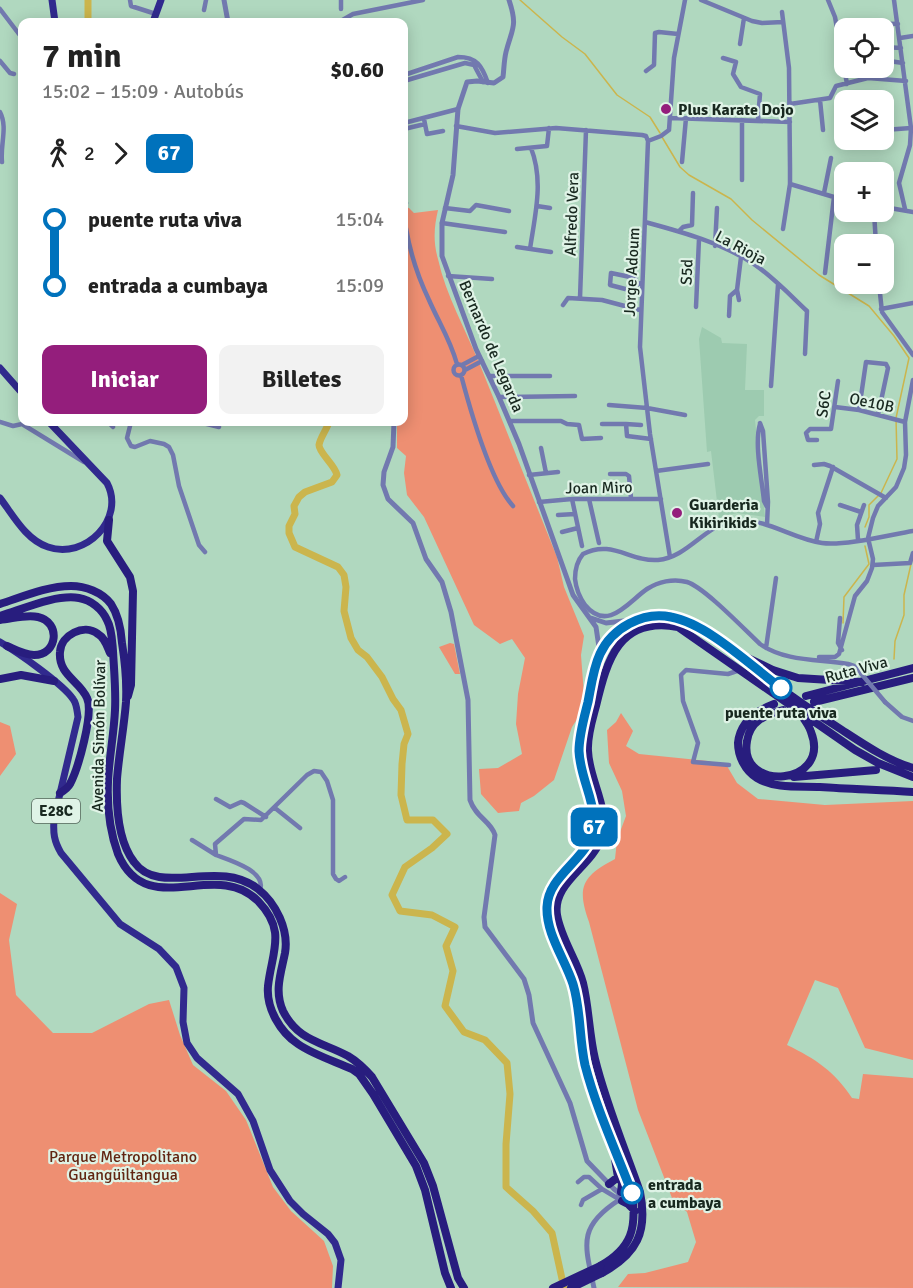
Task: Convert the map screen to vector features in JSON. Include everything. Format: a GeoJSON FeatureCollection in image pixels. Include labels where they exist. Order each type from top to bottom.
{"type":"FeatureCollection","features":[{"type":"Feature","properties":{"kind":"highway"},"geometry":{"type":"LineString","coordinates":[[109,520],[107,541],[130,577],[133,591],[131,685],[126,700]]}},
{"type":"Feature","properties":{"kind":"highway","name":"Avenida Simón Bolívar"},"geometry":{"type":"LineString","coordinates":[[0,604],[69,586],[83,587],[98,593],[111,604],[119,621],[126,700],[117,796],[120,824],[127,849],[134,863],[142,870],[164,878],[223,875],[240,878],[260,890],[275,910],[285,934],[285,951],[278,983],[283,1010],[293,1027],[306,1037],[348,1056],[372,1077],[424,1163],[433,1186],[458,1278],[464,1288]]}},
{"type":"Feature","properties":{"kind":"highway","name":"Avenida Simón Bolívar"},"geometry":{"type":"LineString","coordinates":[[0,618],[63,597],[77,598],[93,604],[102,612],[111,631],[115,674],[115,710],[108,784],[109,807],[118,853],[126,868],[148,884],[163,889],[215,883],[232,886],[247,892],[266,911],[274,926],[277,944],[268,988],[270,1003],[277,1021],[288,1036],[299,1045],[359,1074],[373,1094],[421,1178],[445,1273],[452,1288]]}},
{"type":"Feature","properties":{"kind":"highway"},"geometry":{"type":"LineString","coordinates":[[571,1288],[601,1270],[626,1244],[633,1228],[635,1211],[632,1193],[591,1086],[573,985],[552,933],[547,907],[549,896],[556,882],[589,844],[593,832],[594,819],[582,772],[579,748],[582,725],[600,654],[617,632],[639,618],[657,615],[686,622],[734,651],[793,677],[820,681],[854,680],[862,682]]}},
{"type":"Feature","properties":{"kind":"highway"},"geometry":{"type":"LineString","coordinates":[[0,618],[36,616],[47,621],[54,630],[55,639],[51,646],[39,654],[25,654],[3,644]]}},
{"type":"Feature","properties":{"kind":"highway"},"geometry":{"type":"LineString","coordinates":[[553,1288],[626,1258],[641,1227],[643,1208],[640,1192],[595,1058],[583,982],[557,916],[557,903],[561,891],[594,852],[601,839],[604,826],[602,806],[587,748],[606,664],[612,654],[625,639],[643,628],[662,624],[678,627],[855,750],[878,763],[913,777]]}},
{"type":"Feature","properties":{"kind":"highway"},"geometry":{"type":"LineString","coordinates":[[60,793],[70,783],[84,738],[90,708],[86,695],[63,669],[60,656],[61,645],[69,636],[78,631],[95,632],[104,639],[107,645],[115,674]]}},
{"type":"Feature","properties":{"kind":"highway"},"geometry":{"type":"LineString","coordinates":[[734,651],[822,717],[880,754],[913,768]]}},
{"type":"Feature","properties":{"kind":"highway","name":"Ruta Viva"},"geometry":{"type":"LineString","coordinates":[[806,696],[913,668]]}},
{"type":"Feature","properties":{"kind":"highway"},"geometry":{"type":"LineString","coordinates":[[0,679],[21,675],[54,681]]}},
{"type":"Feature","properties":{"kind":"highway","name":"Ruta Viva"},"geometry":{"type":"LineString","coordinates":[[814,702],[913,678]]}},
{"type":"Feature","properties":{"kind":"highway"},"geometry":{"type":"LineString","coordinates":[[774,704],[748,720],[738,742],[743,764],[758,779],[780,786],[913,792]]}},
{"type":"Feature","properties":{"kind":"highway"},"geometry":{"type":"LineString","coordinates":[[786,777],[804,768],[810,761],[814,748],[811,730],[797,708]]}},
{"type":"Feature","properties":{"kind":"highway"},"geometry":{"type":"LineString","coordinates":[[783,710],[759,718],[749,734],[746,747],[756,769],[766,775],[786,777],[876,770]]}},
{"type":"Feature","properties":{"kind":"highway"},"geometry":{"type":"LineString","coordinates":[[606,1187],[618,1177],[611,1138]]}},
{"type":"Feature","properties":{"kind":"highway"},"geometry":{"type":"LineString","coordinates":[[615,1159],[621,1179],[620,1197],[635,1211]]}},
{"type":"Feature","properties":{"kind":"main road"},"geometry":{"type":"LineString","coordinates":[[52,0],[54,18]]}},
{"type":"Feature","properties":{"kind":"main road"},"geometry":{"type":"LineString","coordinates":[[155,18],[161,0]]}},
{"type":"Feature","properties":{"kind":"main road"},"geometry":{"type":"LineString","coordinates":[[0,368],[18,388]]}},
{"type":"Feature","properties":{"kind":"main road"},"geometry":{"type":"LineString","coordinates":[[0,498],[29,535],[55,549],[65,549],[85,543],[97,535],[109,520],[112,507],[111,490],[103,477],[53,426]]}},
{"type":"Feature","properties":{"kind":"main road","name":"E28C"},"geometry":{"type":"LineString","coordinates":[[3,644],[54,681],[72,696],[75,703],[78,717],[54,819],[53,834],[61,853],[120,924],[159,949],[176,967],[184,988],[183,1022],[187,1043],[197,1058],[237,1094],[253,1121],[275,1180],[290,1201],[329,1240],[336,1254],[337,1288]]}},
{"type":"Feature","properties":{"kind":"street"},"geometry":{"type":"LineString","coordinates":[[130,0],[131,6],[155,18]]}},
{"type":"Feature","properties":{"kind":"street"},"geometry":{"type":"LineString","coordinates":[[204,10],[206,0]]}},
{"type":"Feature","properties":{"kind":"street"},"geometry":{"type":"LineString","coordinates":[[224,0],[227,18]]}},
{"type":"Feature","properties":{"kind":"street"},"geometry":{"type":"LineString","coordinates":[[341,0],[341,9]]}},
{"type":"Feature","properties":{"kind":"street"},"geometry":{"type":"LineString","coordinates":[[346,18],[353,14],[423,0]]}},
{"type":"Feature","properties":{"kind":"street","name":"Bernardo de Legarda"},"geometry":{"type":"LineString","coordinates":[[509,0],[514,28],[506,51],[503,77],[498,82],[471,80],[466,83],[458,109],[453,175],[442,223],[442,256],[481,359],[510,421],[573,595],[586,609],[598,634],[600,654]]}},
{"type":"Feature","properties":{"kind":"street"},"geometry":{"type":"LineString","coordinates":[[456,126],[495,133],[549,129],[586,130],[642,135],[650,141],[662,136],[669,130],[678,34],[685,0]]}},
{"type":"Feature","properties":{"kind":"street"},"geometry":{"type":"LineString","coordinates":[[701,0],[762,23],[783,22]]}},
{"type":"Feature","properties":{"kind":"street"},"geometry":{"type":"LineString","coordinates":[[828,0],[836,16],[847,84]]}},
{"type":"Feature","properties":{"kind":"street"},"geometry":{"type":"LineString","coordinates":[[894,0],[911,128],[910,145],[899,187],[905,209]]}},
{"type":"Feature","properties":{"kind":"street"},"geometry":{"type":"LineString","coordinates":[[0,9],[18,33]]}},
{"type":"Feature","properties":{"kind":"street"},"geometry":{"type":"LineString","coordinates":[[782,12],[790,104],[790,184],[783,230]]}},
{"type":"Feature","properties":{"kind":"street"},"geometry":{"type":"LineString","coordinates":[[740,44],[744,18]]}},
{"type":"Feature","properties":{"kind":"street"},"geometry":{"type":"LineString","coordinates":[[894,24],[898,24]]}},
{"type":"Feature","properties":{"kind":"street"},"geometry":{"type":"LineString","coordinates":[[646,71],[654,65],[655,33],[678,34]]}},
{"type":"Feature","properties":{"kind":"street"},"geometry":{"type":"LineString","coordinates":[[900,38],[913,36]]}},
{"type":"Feature","properties":{"kind":"street"},"geometry":{"type":"LineString","coordinates":[[894,48],[902,48]]}},
{"type":"Feature","properties":{"kind":"street"},"geometry":{"type":"LineString","coordinates":[[408,74],[458,57],[466,57],[478,63],[486,82]]}},
{"type":"Feature","properties":{"kind":"street"},"geometry":{"type":"LineString","coordinates":[[723,58],[736,62],[733,74],[741,87],[760,94],[758,120]]}},
{"type":"Feature","properties":{"kind":"street"},"geometry":{"type":"LineString","coordinates":[[0,61],[10,73],[14,74]]}},
{"type":"Feature","properties":{"kind":"street"},"geometry":{"type":"LineString","coordinates":[[894,62],[903,63]]}},
{"type":"Feature","properties":{"kind":"street"},"geometry":{"type":"LineString","coordinates":[[408,80],[465,63],[474,65],[486,82]]}},
{"type":"Feature","properties":{"kind":"street"},"geometry":{"type":"LineString","coordinates":[[790,104],[831,97],[835,87],[868,78],[906,81]]}},
{"type":"Feature","properties":{"kind":"street"},"geometry":{"type":"LineString","coordinates":[[820,100],[823,130]]}},
{"type":"Feature","properties":{"kind":"street"},"geometry":{"type":"LineString","coordinates":[[408,128],[458,109]]}},
{"type":"Feature","properties":{"kind":"street"},"geometry":{"type":"LineString","coordinates":[[0,112],[5,123],[1,146],[2,162]]}},
{"type":"Feature","properties":{"kind":"street"},"geometry":{"type":"LineString","coordinates":[[671,118],[790,122]]}},
{"type":"Feature","properties":{"kind":"street"},"geometry":{"type":"LineString","coordinates":[[681,162],[686,118]]}},
{"type":"Feature","properties":{"kind":"street"},"geometry":{"type":"LineString","coordinates":[[742,120],[742,180]]}},
{"type":"Feature","properties":{"kind":"street"},"geometry":{"type":"LineString","coordinates":[[408,123],[424,122]]}},
{"type":"Feature","properties":{"kind":"street"},"geometry":{"type":"LineString","coordinates":[[424,122],[429,134],[443,131]]}},
{"type":"Feature","properties":{"kind":"street"},"geometry":{"type":"LineString","coordinates":[[894,129],[911,128]]}},
{"type":"Feature","properties":{"kind":"street"},"geometry":{"type":"LineString","coordinates":[[517,149],[549,145],[549,129]]}},
{"type":"Feature","properties":{"kind":"street","name":"Alfredo Vera"},"geometry":{"type":"LineString","coordinates":[[580,298],[586,130]]}},
{"type":"Feature","properties":{"kind":"street","name":"Jorge Adoum"},"geometry":{"type":"LineString","coordinates":[[650,141],[640,283],[640,348],[651,439],[670,557]]}},
{"type":"Feature","properties":{"kind":"street"},"geometry":{"type":"LineString","coordinates":[[530,249],[539,181],[537,163],[531,147]]}},
{"type":"Feature","properties":{"kind":"street"},"geometry":{"type":"LineString","coordinates":[[824,194],[831,158]]}},
{"type":"Feature","properties":{"kind":"street"},"geometry":{"type":"LineString","coordinates":[[790,184],[834,197],[825,273]]}},
{"type":"Feature","properties":{"kind":"street"},"geometry":{"type":"LineString","coordinates":[[680,231],[683,227],[692,225],[693,193]]}},
{"type":"Feature","properties":{"kind":"street"},"geometry":{"type":"LineString","coordinates":[[445,208],[470,211],[476,205],[508,211]]}},
{"type":"Feature","properties":{"kind":"street"},"geometry":{"type":"LineString","coordinates":[[537,206],[550,208]]}},
{"type":"Feature","properties":{"kind":"street"},"geometry":{"type":"LineString","coordinates":[[715,246],[717,208]]}},
{"type":"Feature","properties":{"kind":"street"},"geometry":{"type":"LineString","coordinates":[[894,208],[913,212]]}},
{"type":"Feature","properties":{"kind":"street","name":"La Rioja"},"geometry":{"type":"LineString","coordinates":[[645,222],[680,231],[753,264],[807,313],[805,354]]}},
{"type":"Feature","properties":{"kind":"street"},"geometry":{"type":"LineString","coordinates":[[442,223],[505,232]]}},
{"type":"Feature","properties":{"kind":"street"},"geometry":{"type":"LineString","coordinates":[[408,236],[416,266],[429,300],[462,366],[460,375],[483,445],[497,480],[513,506]]}},
{"type":"Feature","properties":{"kind":"street","name":"S5d"},"geometry":{"type":"LineString","coordinates":[[696,307],[699,239]]}},
{"type":"Feature","properties":{"kind":"street"},"geometry":{"type":"LineString","coordinates":[[517,247],[551,252]]}},
{"type":"Feature","properties":{"kind":"street"},"geometry":{"type":"LineString","coordinates":[[739,300],[737,290],[741,257]]}},
{"type":"Feature","properties":{"kind":"street"},"geometry":{"type":"LineString","coordinates":[[603,271],[635,278],[640,283],[633,291],[604,283]]}},
{"type":"Feature","properties":{"kind":"street"},"geometry":{"type":"LineString","coordinates":[[610,285],[611,273]]}},
{"type":"Feature","properties":{"kind":"street"},"geometry":{"type":"LineString","coordinates":[[448,276],[492,279]]}},
{"type":"Feature","properties":{"kind":"street"},"geometry":{"type":"LineString","coordinates":[[771,386],[778,285]]}},
{"type":"Feature","properties":{"kind":"street"},"geometry":{"type":"LineString","coordinates":[[729,316],[730,296],[737,290]]}},
{"type":"Feature","properties":{"kind":"street"},"geometry":{"type":"LineString","coordinates":[[880,294],[881,309],[885,318],[913,355]]}},
{"type":"Feature","properties":{"kind":"street"},"geometry":{"type":"LineString","coordinates":[[564,305],[568,298],[580,298],[602,300],[640,310]]}},
{"type":"Feature","properties":{"kind":"street"},"geometry":{"type":"LineString","coordinates":[[881,309],[913,303]]}},
{"type":"Feature","properties":{"kind":"street"},"geometry":{"type":"LineString","coordinates":[[460,375],[454,370],[481,359]]}},
{"type":"Feature","properties":{"kind":"street"},"geometry":{"type":"LineString","coordinates":[[860,409],[865,363],[868,360],[887,364],[879,414]]}},
{"type":"Feature","properties":{"kind":"street"},"geometry":{"type":"LineString","coordinates":[[490,376],[550,376]]}},
{"type":"Feature","properties":{"kind":"street"},"geometry":{"type":"LineString","coordinates":[[804,659],[835,657],[842,650],[855,596],[867,581],[873,565],[868,538],[876,510],[882,495],[896,487],[904,468],[905,421],[913,380]]}},
{"type":"Feature","properties":{"kind":"street","name":"S6C"},"geometry":{"type":"LineString","coordinates":[[818,440],[807,439],[807,431],[812,428],[830,429],[838,381]]}},
{"type":"Feature","properties":{"kind":"street"},"geometry":{"type":"LineString","coordinates":[[499,397],[575,396]]}},
{"type":"Feature","properties":{"kind":"street"},"geometry":{"type":"LineString","coordinates":[[609,405],[647,408],[685,415]]}},
{"type":"Feature","properties":{"kind":"street","name":"Oe10B"},"geometry":{"type":"LineString","coordinates":[[835,406],[860,409],[905,421]]}},
{"type":"Feature","properties":{"kind":"street"},"geometry":{"type":"LineString","coordinates":[[510,421],[561,421],[579,425],[582,439],[601,438]]}},
{"type":"Feature","properties":{"kind":"street"},"geometry":{"type":"LineString","coordinates":[[0,422],[12,426],[18,424]]}},
{"type":"Feature","properties":{"kind":"street"},"geometry":{"type":"LineString","coordinates":[[764,469],[763,431],[760,423],[758,434],[768,502],[767,525]]}},
{"type":"Feature","properties":{"kind":"street"},"geometry":{"type":"LineString","coordinates":[[602,424],[641,425]]}},
{"type":"Feature","properties":{"kind":"street"},"geometry":{"type":"LineString","coordinates":[[626,424],[627,436],[651,439]]}},
{"type":"Feature","properties":{"kind":"street"},"geometry":{"type":"LineString","coordinates":[[28,426],[95,469]]}},
{"type":"Feature","properties":{"kind":"street"},"geometry":{"type":"LineString","coordinates":[[56,426],[59,433]]}},
{"type":"Feature","properties":{"kind":"street"},"geometry":{"type":"LineString","coordinates":[[130,426],[127,438],[131,446],[135,447],[150,441],[164,444],[172,451],[179,486],[199,545],[206,552]]}},
{"type":"Feature","properties":{"kind":"street"},"geometry":{"type":"LineString","coordinates":[[215,426],[219,427]]}},
{"type":"Feature","properties":{"kind":"street"},"geometry":{"type":"LineString","coordinates":[[394,426],[393,447],[383,477],[385,492],[392,504],[413,523],[426,559],[442,582],[451,612],[468,700],[470,800],[475,813],[493,828],[495,835],[484,917],[485,927],[524,979],[533,1023],[570,1103],[584,1156],[606,1187]]}},
{"type":"Feature","properties":{"kind":"street"},"geometry":{"type":"LineString","coordinates":[[541,448],[546,473]]}},
{"type":"Feature","properties":{"kind":"street"},"geometry":{"type":"LineString","coordinates":[[656,471],[708,464]]}},
{"type":"Feature","properties":{"kind":"street"},"geometry":{"type":"LineString","coordinates":[[814,465],[824,464],[833,467],[882,495]]}},
{"type":"Feature","properties":{"kind":"street"},"geometry":{"type":"LineString","coordinates":[[816,542],[820,524],[818,513],[833,467]]}},
{"type":"Feature","properties":{"kind":"street"},"geometry":{"type":"LineString","coordinates":[[529,475],[558,472]]}},
{"type":"Feature","properties":{"kind":"street"},"geometry":{"type":"LineString","coordinates":[[610,474],[629,476],[631,498]]}},
{"type":"Feature","properties":{"kind":"street"},"geometry":{"type":"LineString","coordinates":[[572,499],[582,546]]}},
{"type":"Feature","properties":{"kind":"street","name":"Joan Miro"},"geometry":{"type":"LineString","coordinates":[[539,502],[572,499],[661,499]]}},
{"type":"Feature","properties":{"kind":"street"},"geometry":{"type":"LineString","coordinates":[[589,499],[599,543]]}},
{"type":"Feature","properties":{"kind":"street"},"geometry":{"type":"LineString","coordinates":[[840,505],[861,512]]}},
{"type":"Feature","properties":{"kind":"street"},"geometry":{"type":"LineString","coordinates":[[858,540],[857,525],[864,505]]}},
{"type":"Feature","properties":{"kind":"street"},"geometry":{"type":"LineString","coordinates":[[558,515],[575,514]]}},
{"type":"Feature","properties":{"kind":"street"},"geometry":{"type":"LineString","coordinates":[[913,531],[831,544],[816,542],[747,520],[730,522],[716,528],[680,553],[670,557],[645,559],[607,548],[583,554],[577,563],[575,581],[586,609],[602,615],[613,614],[623,609],[655,585],[667,581],[686,582],[704,592],[766,648],[776,654],[848,663],[859,671],[885,702],[902,717],[913,721]]}},
{"type":"Feature","properties":{"kind":"street"},"geometry":{"type":"LineString","coordinates":[[562,531],[578,528]]}},
{"type":"Feature","properties":{"kind":"street"},"geometry":{"type":"LineString","coordinates":[[873,565],[910,563],[913,553]]}},
{"type":"Feature","properties":{"kind":"street"},"geometry":{"type":"LineString","coordinates":[[766,648],[776,578]]}},
{"type":"Feature","properties":{"kind":"street"},"geometry":{"type":"LineString","coordinates":[[590,618],[606,623],[639,618]]}},
{"type":"Feature","properties":{"kind":"street"},"geometry":{"type":"LineString","coordinates":[[840,618],[837,643],[842,650]]}},
{"type":"Feature","properties":{"kind":"street"},"geometry":{"type":"LineString","coordinates":[[729,765],[693,762],[698,743],[683,701],[681,675],[686,670],[728,674],[741,669]]}},
{"type":"Feature","properties":{"kind":"street"},"geometry":{"type":"LineString","coordinates":[[216,855],[217,841],[241,821],[246,818],[259,821],[266,817],[309,773],[321,772],[327,781],[333,800],[333,874],[339,881],[345,877]]}},
{"type":"Feature","properties":{"kind":"street"},"geometry":{"type":"LineString","coordinates":[[216,799],[230,807],[243,802],[266,817]]}},
{"type":"Feature","properties":{"kind":"street"},"geometry":{"type":"LineString","coordinates":[[275,808],[300,828]]}},
{"type":"Feature","properties":{"kind":"street"},"geometry":{"type":"LineString","coordinates":[[192,840],[251,872],[261,883],[260,890]]}},
{"type":"Feature","properties":{"kind":"street"},"geometry":{"type":"LineString","coordinates":[[578,1182],[588,1176],[620,1197],[599,1214],[590,1227],[586,1253],[594,1288]]}},
{"type":"Feature","properties":{"kind":"street"},"geometry":{"type":"LineString","coordinates":[[581,1205],[583,1200],[606,1187]]}},
{"type":"Feature","properties":{"kind":"shaded area"},"geometry":{"type":"Polygon","coordinates":[[[702,327],[721,338],[722,343],[747,344],[745,390],[764,390],[764,416],[759,416],[755,420],[765,517],[737,513],[719,518],[711,451],[707,452],[699,339],[702,327]]]}},
{"type":"Feature","properties":{"kind":"green space"},"geometry":{"type":"Polygon","coordinates":[[[408,208],[414,213],[438,210],[435,247],[446,286],[557,557],[564,587],[584,636],[581,655],[584,695],[581,713],[572,727],[554,780],[521,803],[519,811],[498,813],[481,794],[479,769],[498,768],[522,754],[516,724],[518,694],[525,658],[512,639],[500,644],[474,625],[424,517],[407,495],[404,473],[406,456],[397,448],[397,426],[408,426],[408,208]]]}},
{"type":"Feature","properties":{"kind":"green space"},"geometry":{"type":"Polygon","coordinates":[[[454,644],[460,674],[455,674],[439,647],[454,644]]]}},
{"type":"Feature","properties":{"kind":"green space"},"geometry":{"type":"Polygon","coordinates":[[[621,713],[633,731],[626,746],[639,754],[708,761],[727,766],[737,783],[758,799],[825,805],[913,801],[913,1060],[865,1048],[838,988],[815,980],[787,1045],[824,1067],[852,1098],[859,1099],[863,1074],[913,1078],[913,1288],[618,1287],[628,1274],[645,1273],[688,1262],[696,1242],[687,1212],[672,1198],[638,1110],[583,899],[585,883],[589,877],[615,859],[617,840],[626,816],[622,791],[609,763],[607,730],[616,722],[621,713]]]}},
{"type":"Feature","properties":{"kind":"green space"},"geometry":{"type":"Polygon","coordinates":[[[0,722],[10,726],[16,754],[0,776],[0,722]]]}},
{"type":"Feature","properties":{"kind":"green space","name":"Parque Metropolitano Guangüiltangua"},"geometry":{"type":"Polygon","coordinates":[[[0,893],[17,904],[9,940],[16,995],[53,1033],[92,1033],[149,1004],[169,1000],[180,1035],[193,1065],[226,1091],[246,1120],[273,1187],[291,1211],[324,1241],[333,1266],[332,1288],[0,1288],[0,893]]]}},
{"type":"Feature","properties":{"kind":"waterway"},"geometry":{"type":"LineString","coordinates":[[88,0],[88,18]]}},
{"type":"Feature","properties":{"kind":"waterway"},"geometry":{"type":"LineString","coordinates":[[520,0],[585,54],[617,95],[650,117],[660,133]]}},
{"type":"Feature","properties":{"kind":"waterway"},"geometry":{"type":"LineString","coordinates":[[662,137],[680,167],[689,175],[731,199],[752,220],[819,275],[869,306],[909,358],[896,418],[897,459],[881,493]]}},
{"type":"Feature","properties":{"kind":"waterway"},"geometry":{"type":"LineString","coordinates":[[327,426],[319,445],[337,475],[332,482],[305,492],[299,497],[294,506],[295,514],[289,526],[289,533],[295,547],[338,567],[344,575],[346,587],[344,611],[351,638],[358,650],[367,657],[382,677],[401,710],[408,734],[404,744],[401,795],[407,820],[433,820],[447,834],[405,867],[392,895],[400,911],[432,915],[455,927],[446,946],[453,971],[445,1006],[464,1032],[485,1040],[507,1063],[510,1094],[506,1144],[506,1187],[533,1211],[552,1233],[564,1288]]}},
{"type":"Feature","properties":{"kind":"waterway"},"geometry":{"type":"LineString","coordinates":[[865,527],[869,517],[869,505],[878,496]]}},
{"type":"Feature","properties":{"kind":"waterway"},"geometry":{"type":"LineString","coordinates":[[843,623],[844,597],[869,564],[865,546]]}},
{"type":"Feature","properties":{"kind":"waterway"},"geometry":{"type":"LineString","coordinates":[[894,659],[895,641],[904,615],[904,595],[911,564]]}},
{"type":"Feature","properties":{"kind":"bus line","name":"67"},"geometry":{"type":"LineString","coordinates":[[632,1193],[591,1086],[573,985],[552,933],[547,907],[549,896],[556,882],[589,844],[593,832],[592,806],[583,780],[579,748],[596,666],[600,654],[617,632],[639,618],[657,615],[689,623],[709,634],[781,688]]}},
{"type":"Feature","properties":{"kind":"place","name":"Plus Karate Dojo"},"geometry":{"type":"Point","coordinates":[666,109]}},
{"type":"Feature","properties":{"kind":"place","name":"Guarderia Kikirikids"},"geometry":{"type":"Point","coordinates":[677,513]}},
{"type":"Feature","properties":{"kind":"place","name":"puente ruta viva"},"geometry":{"type":"Point","coordinates":[781,688]}},
{"type":"Feature","properties":{"kind":"place","name":"entrada a cumbaya"},"geometry":{"type":"Point","coordinates":[632,1193]}}]}
